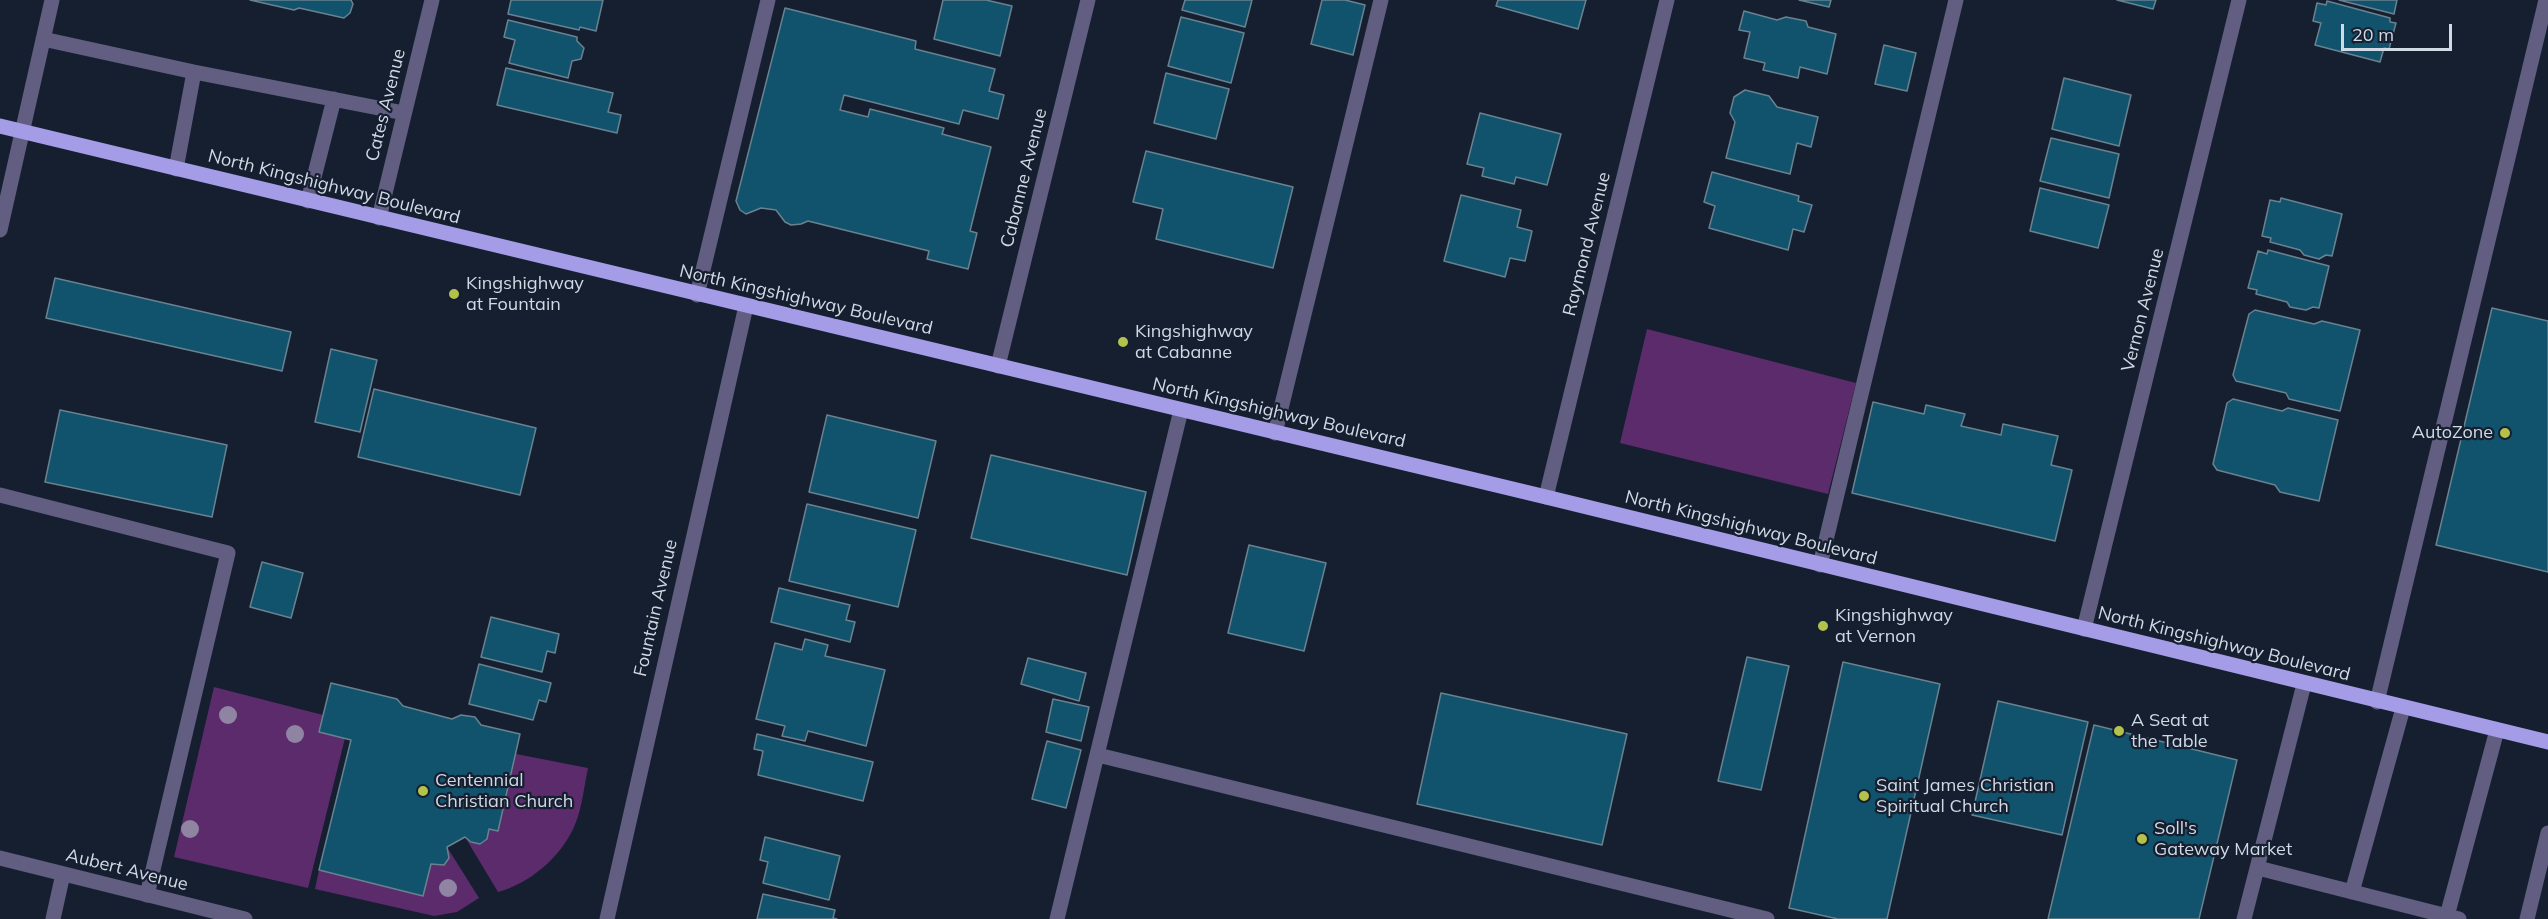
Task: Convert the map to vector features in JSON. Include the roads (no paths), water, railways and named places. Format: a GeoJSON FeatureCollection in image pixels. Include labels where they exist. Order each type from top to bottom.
{"type":"FeatureCollection","features":[{"type":"Feature","properties":{"kind":"main road","name":"North Kingshighway Boulevard"},"geometry":{"type":"LineString","coordinates":[[0,126],[1546,497],[2548,742]]}},
{"type":"Feature","properties":{"kind":"street"},"geometry":{"type":"LineString","coordinates":[[0,230],[52,0]]}},
{"type":"Feature","properties":{"kind":"street","name":"Cates Avenue"},"geometry":{"type":"LineString","coordinates":[[379,218],[432,0]]}},
{"type":"Feature","properties":{"kind":"street"},"geometry":{"type":"LineString","coordinates":[[697,295],[768,0]]}},
{"type":"Feature","properties":{"kind":"street","name":"Cabanne Avenue"},"geometry":{"type":"LineString","coordinates":[[998,366],[1088,0]]}},
{"type":"Feature","properties":{"kind":"street"},"geometry":{"type":"LineString","coordinates":[[1275,433],[1381,0]]}},
{"type":"Feature","properties":{"kind":"street","name":"Raymond Avenue"},"geometry":{"type":"LineString","coordinates":[[1546,497],[1666,0]]}},
{"type":"Feature","properties":{"kind":"street"},"geometry":{"type":"LineString","coordinates":[[1820,565],[1956,0]]}},
{"type":"Feature","properties":{"kind":"street","name":"Vernon Avenue"},"geometry":{"type":"LineString","coordinates":[[2084,629],[2239,0]]}},
{"type":"Feature","properties":{"kind":"street"},"geometry":{"type":"LineString","coordinates":[[2377,702],[2546,0]]}},
{"type":"Feature","properties":{"kind":"street"},"geometry":{"type":"LineString","coordinates":[[43,39],[194,72],[404,112]]}},
{"type":"Feature","properties":{"kind":"street"},"geometry":{"type":"LineString","coordinates":[[176,169],[194,72]]}},
{"type":"Feature","properties":{"kind":"street"},"geometry":{"type":"LineString","coordinates":[[308,201],[334,99]]}},
{"type":"Feature","properties":{"kind":"street","name":"Fountain Avenue"},"geometry":{"type":"LineString","coordinates":[[607,919],[746,306]]}},
{"type":"Feature","properties":{"kind":"street"},"geometry":{"type":"LineString","coordinates":[[1057,919],[1180,410]]}},
{"type":"Feature","properties":{"kind":"street"},"geometry":{"type":"LineString","coordinates":[[0,495],[228,552],[147,895]]}},
{"type":"Feature","properties":{"kind":"street"},"geometry":{"type":"LineString","coordinates":[[2244,919],[2304,684]]}},
{"type":"Feature","properties":{"kind":"street"},"geometry":{"type":"LineString","coordinates":[[2352,891],[2403,708]]}},
{"type":"Feature","properties":{"kind":"street"},"geometry":{"type":"LineString","coordinates":[[2258,867],[2453,917],[2497,730]]}},
{"type":"Feature","properties":{"kind":"street"},"geometry":{"type":"LineString","coordinates":[[1098,755],[1767,919]]}},
{"type":"Feature","properties":{"kind":"street"},"geometry":{"type":"LineString","coordinates":[[2527,919],[2548,833]]}},
{"type":"Feature","properties":{"kind":"street","name":"Aubert Avenue"},"geometry":{"type":"LineString","coordinates":[[0,858],[245,919]]}},
{"type":"Feature","properties":{"kind":"street"},"geometry":{"type":"LineString","coordinates":[[53,919],[63,874]]}},
{"type":"Feature","properties":{"kind":"place","name":"Kingshighway at Fountain"},"geometry":{"type":"Point","coordinates":[454,294]}},
{"type":"Feature","properties":{"kind":"place","name":"Kingshighway at Cabanne"},"geometry":{"type":"Point","coordinates":[1123,342]}},
{"type":"Feature","properties":{"kind":"place","name":"AutoZone"},"geometry":{"type":"Point","coordinates":[2505,433]}},
{"type":"Feature","properties":{"kind":"place","name":"Kingshighway at Vernon"},"geometry":{"type":"Point","coordinates":[1823,626]}},
{"type":"Feature","properties":{"kind":"place","name":"A Seat at the Table"},"geometry":{"type":"Point","coordinates":[2119,731]}},
{"type":"Feature","properties":{"kind":"place","name":"Centennial Christian Church"},"geometry":{"type":"Point","coordinates":[423,791]}},
{"type":"Feature","properties":{"kind":"place","name":"Saint James Christian Spiritual Church"},"geometry":{"type":"Point","coordinates":[1864,796]}},
{"type":"Feature","properties":{"kind":"place","name":"Soll's Gateway Market"},"geometry":{"type":"Point","coordinates":[2142,839]}}]}
